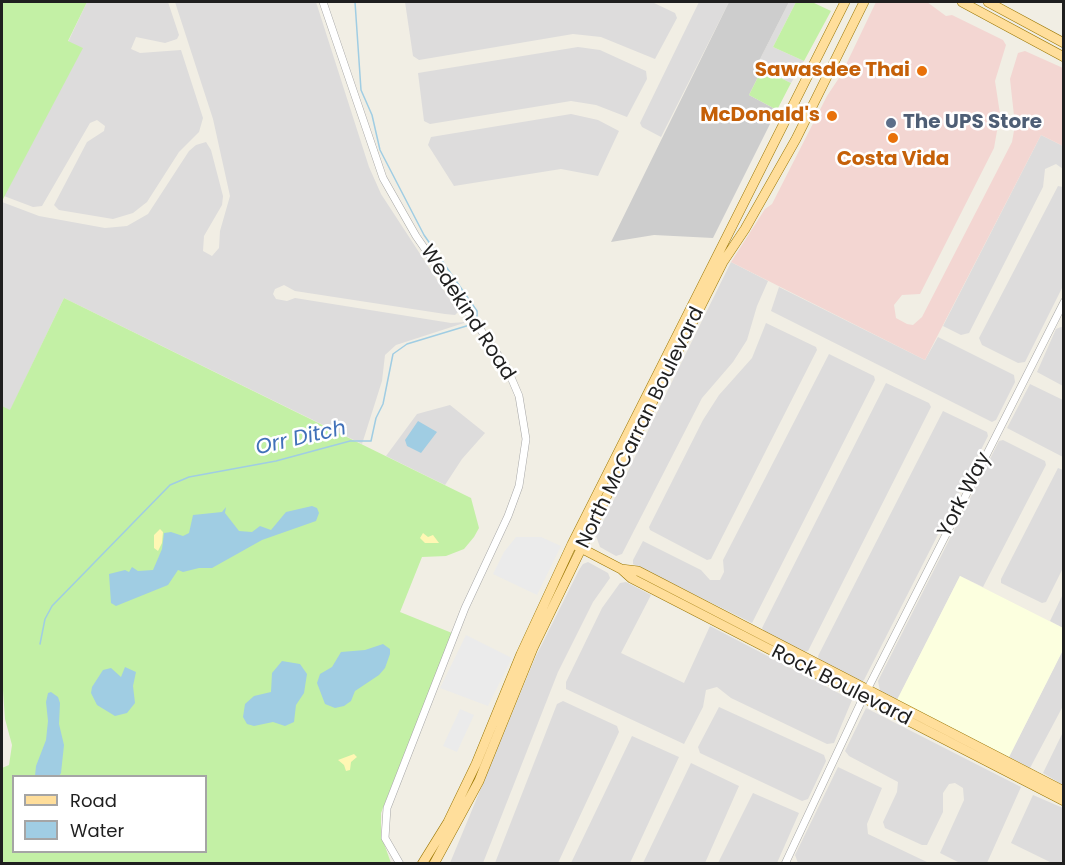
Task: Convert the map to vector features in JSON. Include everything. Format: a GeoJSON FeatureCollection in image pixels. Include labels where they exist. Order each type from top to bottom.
{"type":"FeatureCollection","features":[{"type":"Feature","properties":{"kind":"main road","name":"North McCarran Boulevard"},"geometry":{"type":"LineString","coordinates":[[434,864],[483,772],[577,546],[845,2]]}},
{"type":"Feature","properties":{"kind":"main road","name":"North McCarran Boulevard"},"geometry":{"type":"LineString","coordinates":[[422,864],[448,822],[472,773],[521,654],[723,262],[766,192],[807,118],[864,2]]}},
{"type":"Feature","properties":{"kind":"main road"},"geometry":{"type":"LineString","coordinates":[[962,2],[1064,57]]}},
{"type":"Feature","properties":{"kind":"main road"},"geometry":{"type":"LineString","coordinates":[[988,2],[1064,44]]}},
{"type":"Feature","properties":{"kind":"main road"},"geometry":{"type":"LineString","coordinates":[[766,162],[762,184],[766,192]]}},
{"type":"Feature","properties":{"kind":"main road","name":"Rock Boulevard"},"geometry":{"type":"LineString","coordinates":[[577,546],[621,568],[631,578],[1064,791]]}},
{"type":"Feature","properties":{"kind":"main road","name":"Rock Boulevard"},"geometry":{"type":"LineString","coordinates":[[865,693],[1064,801]]}},
{"type":"Feature","properties":{"kind":"street","name":"Wedekind Road"},"geometry":{"type":"LineString","coordinates":[[323,2],[383,178],[411,228],[470,313],[515,385],[524,418],[525,450],[519,486],[508,516],[465,608],[387,808],[386,838],[400,864]]}},
{"type":"Feature","properties":{"kind":"street","name":"York Way"},"geometry":{"type":"LineString","coordinates":[[785,864],[865,693],[1064,302]]}},
{"type":"Feature","properties":{"kind":"shaded area"},"geometry":{"type":"Polygon","coordinates":[[[87,2],[168,2],[179,35],[177,39],[165,43],[136,37],[131,49],[140,53],[181,50],[203,118],[199,132],[179,152],[147,202],[133,213],[113,219],[59,210],[54,205],[87,142],[104,131],[105,126],[97,120],[90,123],[42,206],[33,207],[4,196],[82,48],[68,42],[87,2]]]}},
{"type":"Feature","properties":{"kind":"shaded area"},"geometry":{"type":"Polygon","coordinates":[[[175,2],[316,2],[369,167],[381,194],[458,312],[455,315],[445,314],[295,291],[284,285],[275,289],[273,294],[276,299],[287,301],[295,298],[451,323],[467,322],[396,345],[385,355],[382,381],[362,444],[64,298],[10,411],[2,406],[2,202],[39,216],[105,228],[127,226],[148,214],[189,151],[196,145],[206,142],[211,150],[223,196],[222,205],[204,236],[203,251],[212,256],[219,248],[220,231],[230,196],[213,119],[175,2]]]}},
{"type":"Feature","properties":{"kind":"shaded area"},"geometry":{"type":"Polygon","coordinates":[[[405,2],[652,2],[675,13],[677,18],[655,59],[601,37],[573,34],[419,60],[413,56],[405,2]]]}},
{"type":"Feature","properties":{"kind":"shaded area"},"geometry":{"type":"Polygon","coordinates":[[[699,2],[729,2],[661,137],[642,127],[640,123],[699,2]]]}},
{"type":"Feature","properties":{"kind":"shaded area"},"geometry":{"type":"Polygon","coordinates":[[[729,2],[789,2],[756,67],[760,73],[749,95],[777,110],[713,238],[654,235],[611,242],[729,2]]]}},
{"type":"Feature","properties":{"kind":"shaded area"},"geometry":{"type":"Polygon","coordinates":[[[789,2],[796,2],[773,47],[804,61],[791,83],[766,71],[760,73],[756,67],[789,2]]]}},
{"type":"Feature","properties":{"kind":"shaded area"},"geometry":{"type":"Polygon","coordinates":[[[876,2],[927,2],[946,16],[952,15],[1003,40],[1006,45],[995,81],[1000,114],[994,148],[920,294],[902,295],[894,305],[896,318],[907,324],[913,325],[922,317],[1012,142],[1015,125],[1010,79],[1018,53],[1025,51],[1063,68],[1063,146],[1041,135],[925,360],[731,262],[765,209],[772,204],[827,96],[841,75],[876,2]]]}},
{"type":"Feature","properties":{"kind":"shaded area"},"geometry":{"type":"Polygon","coordinates":[[[578,47],[600,50],[646,71],[647,79],[627,117],[596,105],[571,101],[430,124],[424,121],[418,73],[578,47]]]}},
{"type":"Feature","properties":{"kind":"shaded area"},"geometry":{"type":"Polygon","coordinates":[[[571,114],[598,120],[619,131],[598,176],[561,169],[454,186],[428,145],[431,137],[571,114]]]}},
{"type":"Feature","properties":{"kind":"shaded area"},"geometry":{"type":"Polygon","coordinates":[[[1041,135],[1063,146],[1063,169],[1056,164],[1045,169],[1043,187],[969,333],[961,335],[943,326],[1041,135]]]}},
{"type":"Feature","properties":{"kind":"shaded area"},"geometry":{"type":"Polygon","coordinates":[[[1058,186],[1063,187],[1063,286],[1025,362],[1018,363],[982,345],[979,338],[1058,186]]]}},
{"type":"Feature","properties":{"kind":"shaded area"},"geometry":{"type":"Polygon","coordinates":[[[731,262],[768,281],[757,306],[747,340],[733,362],[702,398],[622,554],[616,556],[600,547],[596,536],[731,262]]]}},
{"type":"Feature","properties":{"kind":"shaded area"},"geometry":{"type":"Polygon","coordinates":[[[779,287],[925,360],[938,337],[1014,375],[1015,382],[996,420],[992,422],[771,311],[779,287]]]}},
{"type":"Feature","properties":{"kind":"shaded area"},"geometry":{"type":"Polygon","coordinates":[[[766,323],[816,347],[817,350],[711,559],[707,560],[650,530],[649,527],[703,420],[719,395],[752,358],[766,323]]]}},
{"type":"Feature","properties":{"kind":"shaded area"},"geometry":{"type":"Polygon","coordinates":[[[1064,328],[1063,386],[1037,372],[1056,329],[1064,328]]]}},
{"type":"Feature","properties":{"kind":"shaded area"},"geometry":{"type":"Polygon","coordinates":[[[829,354],[874,376],[875,380],[752,623],[633,564],[643,541],[701,570],[710,580],[720,580],[724,572],[723,560],[829,354]]]}},
{"type":"Feature","properties":{"kind":"shaded area"},"geometry":{"type":"Polygon","coordinates":[[[886,383],[929,403],[931,407],[808,651],[804,652],[765,632],[762,628],[886,383]]]}},
{"type":"Feature","properties":{"kind":"shaded area"},"geometry":{"type":"Polygon","coordinates":[[[1030,384],[1063,400],[1063,457],[1007,428],[1030,384]]]}},
{"type":"Feature","properties":{"kind":"shaded area"},"geometry":{"type":"Polygon","coordinates":[[[450,405],[485,433],[462,459],[445,485],[386,456],[417,414],[450,405]]]}},
{"type":"Feature","properties":{"kind":"shaded area"},"geometry":{"type":"Polygon","coordinates":[[[943,411],[987,432],[988,436],[861,682],[819,660],[818,656],[943,411]]]}},
{"type":"Feature","properties":{"kind":"shaded area"},"geometry":{"type":"Polygon","coordinates":[[[1003,440],[1045,461],[1046,465],[983,587],[960,576],[897,700],[880,691],[878,681],[999,441],[1003,440]]]}},
{"type":"Feature","properties":{"kind":"shaded area"},"geometry":{"type":"Polygon","coordinates":[[[1058,468],[1063,470],[1063,568],[1046,602],[1042,603],[1001,583],[1001,579],[1058,468]]]}},
{"type":"Feature","properties":{"kind":"shaded area"},"geometry":{"type":"Polygon","coordinates":[[[516,537],[541,537],[561,546],[537,595],[493,574],[504,552],[516,537]]]}},
{"type":"Feature","properties":{"kind":"shaded area"},"geometry":{"type":"Polygon","coordinates":[[[588,562],[608,573],[610,578],[593,602],[558,672],[483,863],[450,863],[535,658],[579,570],[583,564],[588,562]]]}},
{"type":"Feature","properties":{"kind":"shaded area"},"geometry":{"type":"Polygon","coordinates":[[[960,576],[1063,628],[1063,650],[1009,757],[897,700],[960,576]]]}},
{"type":"Feature","properties":{"kind":"shaded area"},"geometry":{"type":"Polygon","coordinates":[[[626,582],[651,595],[621,653],[684,683],[710,626],[852,700],[834,743],[827,744],[731,698],[717,687],[706,690],[703,707],[684,744],[566,689],[566,682],[602,608],[620,583],[626,582]]]}},
{"type":"Feature","properties":{"kind":"shaded area"},"geometry":{"type":"Polygon","coordinates":[[[1063,594],[1063,628],[1050,621],[1063,594]]]}},
{"type":"Feature","properties":{"kind":"shaded area"},"geometry":{"type":"Polygon","coordinates":[[[466,635],[512,658],[488,706],[440,688],[466,635]]]}},
{"type":"Feature","properties":{"kind":"shaded area"},"geometry":{"type":"Polygon","coordinates":[[[1063,650],[1063,706],[1030,768],[1009,757],[1063,650]]]}},
{"type":"Feature","properties":{"kind":"shaded area"},"geometry":{"type":"Polygon","coordinates":[[[563,701],[617,726],[619,732],[558,863],[495,863],[557,704],[563,701]]]}},
{"type":"Feature","properties":{"kind":"shaded area"},"geometry":{"type":"Polygon","coordinates":[[[719,707],[824,755],[826,761],[808,799],[802,801],[700,753],[698,747],[719,707]]]}},
{"type":"Feature","properties":{"kind":"shaded area"},"geometry":{"type":"Polygon","coordinates":[[[866,708],[1021,787],[987,863],[960,863],[940,853],[964,800],[963,788],[955,783],[949,784],[943,793],[943,812],[927,845],[922,845],[885,828],[883,822],[897,792],[898,782],[849,756],[845,751],[866,708]]]}},
{"type":"Feature","properties":{"kind":"shaded area"},"geometry":{"type":"Polygon","coordinates":[[[460,709],[474,715],[457,752],[443,746],[460,709]]]}},
{"type":"Feature","properties":{"kind":"shaded area"},"geometry":{"type":"Polygon","coordinates":[[[1063,732],[1063,785],[1043,773],[1063,732]]]}},
{"type":"Feature","properties":{"kind":"shaded area"},"geometry":{"type":"Polygon","coordinates":[[[632,736],[679,757],[630,863],[571,863],[632,736]]]}},
{"type":"Feature","properties":{"kind":"shaded area"},"geometry":{"type":"Polygon","coordinates":[[[691,763],[739,786],[705,863],[643,863],[691,763]]]}},
{"type":"Feature","properties":{"kind":"shaded area"},"geometry":{"type":"Polygon","coordinates":[[[838,767],[882,788],[867,824],[868,834],[929,863],[798,863],[795,855],[838,767]]]}},
{"type":"Feature","properties":{"kind":"shaded area"},"geometry":{"type":"Polygon","coordinates":[[[753,793],[799,813],[777,863],[718,863],[753,793]]]}},
{"type":"Feature","properties":{"kind":"shaded area"},"geometry":{"type":"Polygon","coordinates":[[[1033,795],[1063,808],[1063,863],[1052,863],[1011,843],[1033,795]]]}},
{"type":"Feature","properties":{"kind":"green space"},"geometry":{"type":"Polygon","coordinates":[[[2,2],[87,2],[68,41],[83,48],[2,201],[2,2]]]}},
{"type":"Feature","properties":{"kind":"green space"},"geometry":{"type":"Polygon","coordinates":[[[796,2],[812,2],[831,11],[804,61],[773,47],[796,2]]]}},
{"type":"Feature","properties":{"kind":"green space"},"geometry":{"type":"Polygon","coordinates":[[[766,71],[791,83],[777,110],[749,95],[760,73],[766,71]]]}},
{"type":"Feature","properties":{"kind":"green space"},"geometry":{"type":"Polygon","coordinates":[[[64,298],[471,498],[479,528],[474,537],[464,549],[446,556],[422,557],[400,612],[452,633],[381,813],[381,835],[391,863],[2,863],[2,768],[9,765],[12,745],[5,719],[2,676],[2,406],[10,410],[64,298]]]}},
{"type":"Feature","properties":{"kind":"sand"},"geometry":{"type":"Polygon","coordinates":[[[160,529],[163,532],[162,543],[158,551],[154,548],[154,535],[160,529]]]}},
{"type":"Feature","properties":{"kind":"sand"},"geometry":{"type":"Polygon","coordinates":[[[423,533],[428,537],[433,535],[439,543],[425,543],[420,538],[423,533]]]}},
{"type":"Feature","properties":{"kind":"sand"},"geometry":{"type":"Polygon","coordinates":[[[354,754],[357,757],[351,762],[350,770],[346,771],[344,765],[338,760],[354,754]]]}},
{"type":"Feature","properties":{"kind":"water"},"geometry":{"type":"Polygon","coordinates":[[[418,421],[437,432],[421,453],[407,446],[405,440],[418,421]]]}},
{"type":"Feature","properties":{"kind":"water"},"geometry":{"type":"Polygon","coordinates":[[[312,506],[317,508],[319,513],[316,521],[262,540],[212,568],[183,572],[178,570],[168,585],[116,606],[111,603],[109,574],[125,570],[129,572],[132,567],[138,571],[153,570],[162,549],[164,533],[171,532],[183,536],[189,533],[193,515],[222,512],[226,507],[225,513],[239,531],[252,532],[260,526],[271,530],[286,512],[312,506]]]}},
{"type":"Feature","properties":{"kind":"water"},"geometry":{"type":"Polygon","coordinates":[[[383,644],[390,649],[390,654],[385,668],[379,675],[355,691],[351,701],[344,706],[335,708],[325,704],[317,683],[320,674],[332,667],[341,652],[365,650],[383,644]]]}},
{"type":"Feature","properties":{"kind":"water"},"geometry":{"type":"Polygon","coordinates":[[[282,661],[300,664],[307,674],[304,693],[296,705],[294,722],[285,726],[273,722],[254,726],[247,724],[243,717],[245,704],[254,696],[271,692],[272,673],[282,661]]]}},
{"type":"Feature","properties":{"kind":"water"},"geometry":{"type":"Polygon","coordinates":[[[125,667],[136,672],[133,686],[135,703],[127,713],[115,716],[97,705],[91,693],[92,687],[103,670],[111,668],[121,677],[125,667]]]}},
{"type":"Feature","properties":{"kind":"water"},"geometry":{"type":"Polygon","coordinates":[[[51,692],[58,697],[60,703],[59,724],[64,745],[61,773],[60,775],[35,775],[36,766],[46,740],[48,693],[51,692]]]}},
{"type":"Feature","properties":{"kind":"waterway","name":"Orr Ditch"},"geometry":{"type":"LineString","coordinates":[[355,2],[361,90],[372,115],[380,150],[424,235],[477,311],[477,321]]}},
{"type":"Feature","properties":{"kind":"waterway","name":"Orr Ditch"},"geometry":{"type":"LineString","coordinates":[[40,644],[45,619],[52,606],[170,485],[189,477],[276,461],[350,441],[371,441],[376,418],[383,404],[393,354],[407,344],[473,324]]}},
{"type":"Feature","properties":{"kind":"place","name":"Sawasdee Thai"},"geometry":{"type":"Point","coordinates":[922,71]}},
{"type":"Feature","properties":{"kind":"place","name":"McDonald's"},"geometry":{"type":"Point","coordinates":[832,116]}},
{"type":"Feature","properties":{"kind":"place","name":"The UPS Store"},"geometry":{"type":"Point","coordinates":[891,123]}},
{"type":"Feature","properties":{"kind":"place","name":"Costa Vida"},"geometry":{"type":"Point","coordinates":[893,138]}}]}
